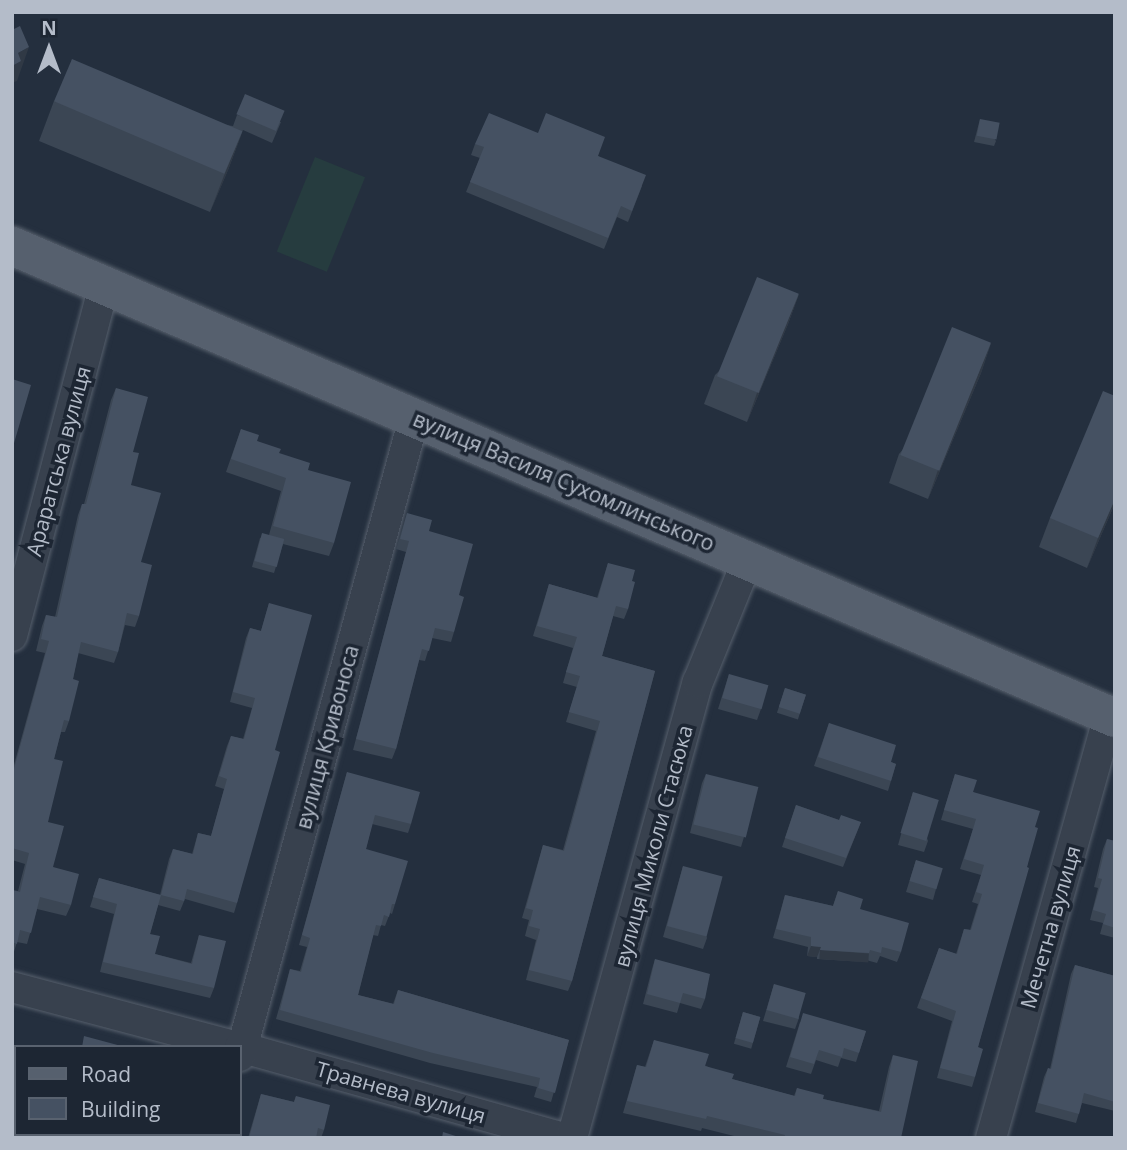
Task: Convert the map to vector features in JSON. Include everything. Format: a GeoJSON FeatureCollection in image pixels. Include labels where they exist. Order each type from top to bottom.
{"type":"FeatureCollection","features":[{"type":"Feature","properties":{"kind":"main road","name":"вулиця Василя Сухомлинського"},"geometry":{"type":"LineString","coordinates":[[12,246],[1112,717]]}},
{"type":"Feature","properties":{"kind":"street","name":"Араратська вулиця"},"geometry":{"type":"LineString","coordinates":[[12,636],[104,286]]}},
{"type":"Feature","properties":{"kind":"street","name":"вулиця Кривоноса"},"geometry":{"type":"LineString","coordinates":[[241,1045],[414,418]]}},
{"type":"Feature","properties":{"kind":"street","name":"вулиця Миколи Стасюка"},"geometry":{"type":"LineString","coordinates":[[572,1138],[698,682],[748,559]]}},
{"type":"Feature","properties":{"kind":"street","name":"Мечетна вулиця"},"geometry":{"type":"LineString","coordinates":[[991,1138],[1112,717]]}},
{"type":"Feature","properties":{"kind":"street","name":"Травнева вулиця"},"geometry":{"type":"LineString","coordinates":[[12,987],[222,1045]]}},
{"type":"Feature","properties":{"kind":"street","name":"Травнева вулиця"},"geometry":{"type":"LineString","coordinates":[[242,1051],[562,1138]]}},
{"type":"Feature","properties":{"kind":"green space"},"geometry":{"type":"Polygon","coordinates":[[[315,157],[365,177],[327,272],[277,252],[315,157]]]}},
{"type":"Feature","properties":{"kind":"building"},"geometry":{"type":"Polygon","coordinates":[[[20,26],[29,47],[18,53],[21,61],[12,66],[12,30],[20,26]]]}},
{"type":"Feature","properties":{"kind":"building"},"geometry":{"type":"Polygon","coordinates":[[[72,59],[242,131],[224,174],[54,101],[72,59]]]}},
{"type":"Feature","properties":{"kind":"building"},"geometry":{"type":"Polygon","coordinates":[[[245,94],[285,111],[276,131],[236,114],[245,94]]]}},
{"type":"Feature","properties":{"kind":"building"},"geometry":{"type":"Polygon","coordinates":[[[489,113],[538,133],[546,113],[605,137],[598,156],[646,175],[632,211],[621,206],[608,238],[470,182],[484,147],[475,144],[489,113]]]}},
{"type":"Feature","properties":{"kind":"building"},"geometry":{"type":"Polygon","coordinates":[[[980,119],[1000,123],[996,140],[977,136],[980,119]]]}},
{"type":"Feature","properties":{"kind":"building"},"geometry":{"type":"Polygon","coordinates":[[[757,277],[799,294],[759,393],[717,376],[757,277]]]}},
{"type":"Feature","properties":{"kind":"building"},"geometry":{"type":"Polygon","coordinates":[[[952,327],[991,343],[939,471],[900,455],[952,327]]]}},
{"type":"Feature","properties":{"kind":"building"},"geometry":{"type":"Polygon","coordinates":[[[12,379],[31,385],[12,450],[12,379]]]}},
{"type":"Feature","properties":{"kind":"building"},"geometry":{"type":"Polygon","coordinates":[[[116,388],[148,397],[133,452],[139,453],[131,485],[161,493],[141,562],[152,565],[139,616],[127,613],[118,652],[81,642],[73,679],[79,681],[69,721],[64,720],[54,759],[63,761],[48,822],[64,826],[53,867],[79,874],[71,905],[40,897],[31,933],[20,930],[17,944],[12,942],[12,890],[20,892],[29,853],[12,848],[12,776],[49,641],[41,639],[46,615],[57,617],[82,504],[86,504],[116,388]]]}},
{"type":"Feature","properties":{"kind":"building"},"geometry":{"type":"Polygon","coordinates":[[[1103,391],[1115,396],[1115,499],[1098,538],[1050,518],[1103,391]]]}},
{"type":"Feature","properties":{"kind":"building"},"geometry":{"type":"Polygon","coordinates":[[[241,429],[259,435],[257,441],[281,449],[279,453],[310,463],[308,470],[351,482],[334,543],[273,526],[286,478],[231,459],[241,429]]]}},
{"type":"Feature","properties":{"kind":"building"},"geometry":{"type":"Polygon","coordinates":[[[407,513],[432,520],[429,531],[473,544],[459,595],[464,597],[454,632],[435,628],[429,651],[422,649],[396,749],[356,739],[409,541],[400,539],[407,513]]]}},
{"type":"Feature","properties":{"kind":"building"},"geometry":{"type":"Polygon","coordinates":[[[262,533],[284,539],[277,567],[254,561],[262,533]]]}},
{"type":"Feature","properties":{"kind":"building"},"geometry":{"type":"Polygon","coordinates":[[[608,563],[635,570],[632,581],[635,582],[628,609],[616,606],[602,656],[655,671],[572,981],[529,970],[540,929],[529,926],[533,910],[526,908],[543,845],[564,851],[600,721],[569,712],[580,676],[566,672],[577,637],[537,626],[549,584],[598,598],[608,563]]]}},
{"type":"Feature","properties":{"kind":"building"},"geometry":{"type":"Polygon","coordinates":[[[269,603],[312,615],[275,750],[280,752],[237,903],[187,889],[184,901],[161,895],[173,849],[193,854],[198,833],[211,836],[227,779],[219,776],[231,736],[244,739],[255,698],[233,692],[250,628],[261,631],[269,603]]]}},
{"type":"Feature","properties":{"kind":"building"},"geometry":{"type":"Polygon","coordinates":[[[729,674],[768,685],[762,709],[722,698],[729,674]]]}},
{"type":"Feature","properties":{"kind":"building"},"geometry":{"type":"Polygon","coordinates":[[[785,688],[806,695],[800,714],[779,707],[785,688]]]}},
{"type":"Feature","properties":{"kind":"building"},"geometry":{"type":"Polygon","coordinates":[[[829,723],[896,745],[891,762],[896,764],[891,781],[818,757],[829,723]]]}},
{"type":"Feature","properties":{"kind":"building"},"geometry":{"type":"Polygon","coordinates":[[[347,772],[420,792],[411,824],[375,815],[366,849],[408,861],[389,917],[384,915],[381,926],[376,925],[358,995],[394,1004],[398,990],[569,1040],[555,1093],[538,1088],[540,1078],[433,1053],[280,1010],[290,969],[301,972],[310,938],[302,935],[347,772]]]}},
{"type":"Feature","properties":{"kind":"building"},"geometry":{"type":"Polygon","coordinates":[[[706,774],[758,787],[746,838],[693,824],[706,774]]]}},
{"type":"Feature","properties":{"kind":"building"},"geometry":{"type":"Polygon","coordinates":[[[955,774],[977,780],[973,792],[1040,811],[1027,867],[1029,868],[978,1047],[983,1049],[975,1077],[940,1068],[956,1011],[921,998],[939,948],[957,954],[964,929],[971,930],[982,894],[976,892],[984,865],[964,859],[976,819],[944,810],[955,774]]]}},
{"type":"Feature","properties":{"kind":"building"},"geometry":{"type":"Polygon","coordinates":[[[913,792],[939,800],[926,841],[900,833],[913,792]]]}},
{"type":"Feature","properties":{"kind":"building"},"geometry":{"type":"Polygon","coordinates":[[[796,805],[839,820],[841,815],[861,822],[846,858],[785,838],[796,805]]]}},
{"type":"Feature","properties":{"kind":"building"},"geometry":{"type":"Polygon","coordinates":[[[1107,839],[1115,841],[1115,928],[1103,924],[1106,914],[1093,910],[1102,879],[1098,878],[1107,839]]]}},
{"type":"Feature","properties":{"kind":"building"},"geometry":{"type":"Polygon","coordinates":[[[916,860],[943,868],[936,889],[910,881],[916,860]]]}},
{"type":"Feature","properties":{"kind":"building"},"geometry":{"type":"Polygon","coordinates":[[[683,866],[723,877],[707,936],[667,926],[683,866]]]}},
{"type":"Feature","properties":{"kind":"building"},"geometry":{"type":"Polygon","coordinates":[[[99,878],[161,895],[150,934],[160,936],[155,954],[192,964],[199,935],[226,941],[214,988],[103,962],[117,904],[93,897],[99,878]]]}},
{"type":"Feature","properties":{"kind":"building"},"geometry":{"type":"Polygon","coordinates":[[[838,891],[863,899],[860,909],[909,923],[901,952],[882,947],[881,953],[870,950],[869,953],[820,950],[821,947],[811,946],[811,937],[776,929],[785,895],[833,906],[838,891]]]}},
{"type":"Feature","properties":{"kind":"building"},"geometry":{"type":"Polygon","coordinates":[[[655,959],[710,974],[705,999],[683,993],[680,1003],[647,994],[655,959]]]}},
{"type":"Feature","properties":{"kind":"building"},"geometry":{"type":"Polygon","coordinates":[[[1075,965],[1115,976],[1115,1102],[1084,1093],[1079,1114],[1038,1103],[1048,1068],[1051,1069],[1075,965]]]}},
{"type":"Feature","properties":{"kind":"building"},"geometry":{"type":"Polygon","coordinates":[[[774,984],[806,993],[798,1019],[767,1010],[774,984]]]}},
{"type":"Feature","properties":{"kind":"building"},"geometry":{"type":"Polygon","coordinates":[[[743,1012],[760,1017],[753,1043],[736,1038],[743,1012]]]}},
{"type":"Feature","properties":{"kind":"building"},"geometry":{"type":"Polygon","coordinates":[[[803,1013],[866,1031],[859,1053],[844,1048],[842,1057],[819,1050],[814,1064],[790,1057],[803,1013]]]}},
{"type":"Feature","properties":{"kind":"building"},"geometry":{"type":"Polygon","coordinates":[[[84,1036],[118,1045],[82,1045],[84,1036]]]}},
{"type":"Feature","properties":{"kind":"building"},"geometry":{"type":"Polygon","coordinates":[[[654,1040],[709,1054],[705,1066],[734,1074],[732,1079],[795,1096],[797,1088],[824,1095],[823,1099],[881,1112],[893,1055],[918,1061],[901,1138],[784,1138],[785,1135],[707,1116],[706,1119],[627,1101],[637,1065],[646,1067],[654,1040]]]}},
{"type":"Feature","properties":{"kind":"building"},"geometry":{"type":"Polygon","coordinates":[[[261,1094],[294,1102],[296,1096],[330,1105],[324,1130],[318,1128],[316,1138],[249,1138],[261,1094]]]}},
{"type":"Feature","properties":{"kind":"building"},"geometry":{"type":"Polygon","coordinates":[[[443,1132],[462,1138],[442,1138],[443,1132]]]}},
{"type":"Feature","properties":{"kind":"building"},"geometry":{"type":"Polygon","coordinates":[[[96,1136],[176,1136],[176,1138],[96,1136]]]}}]}
